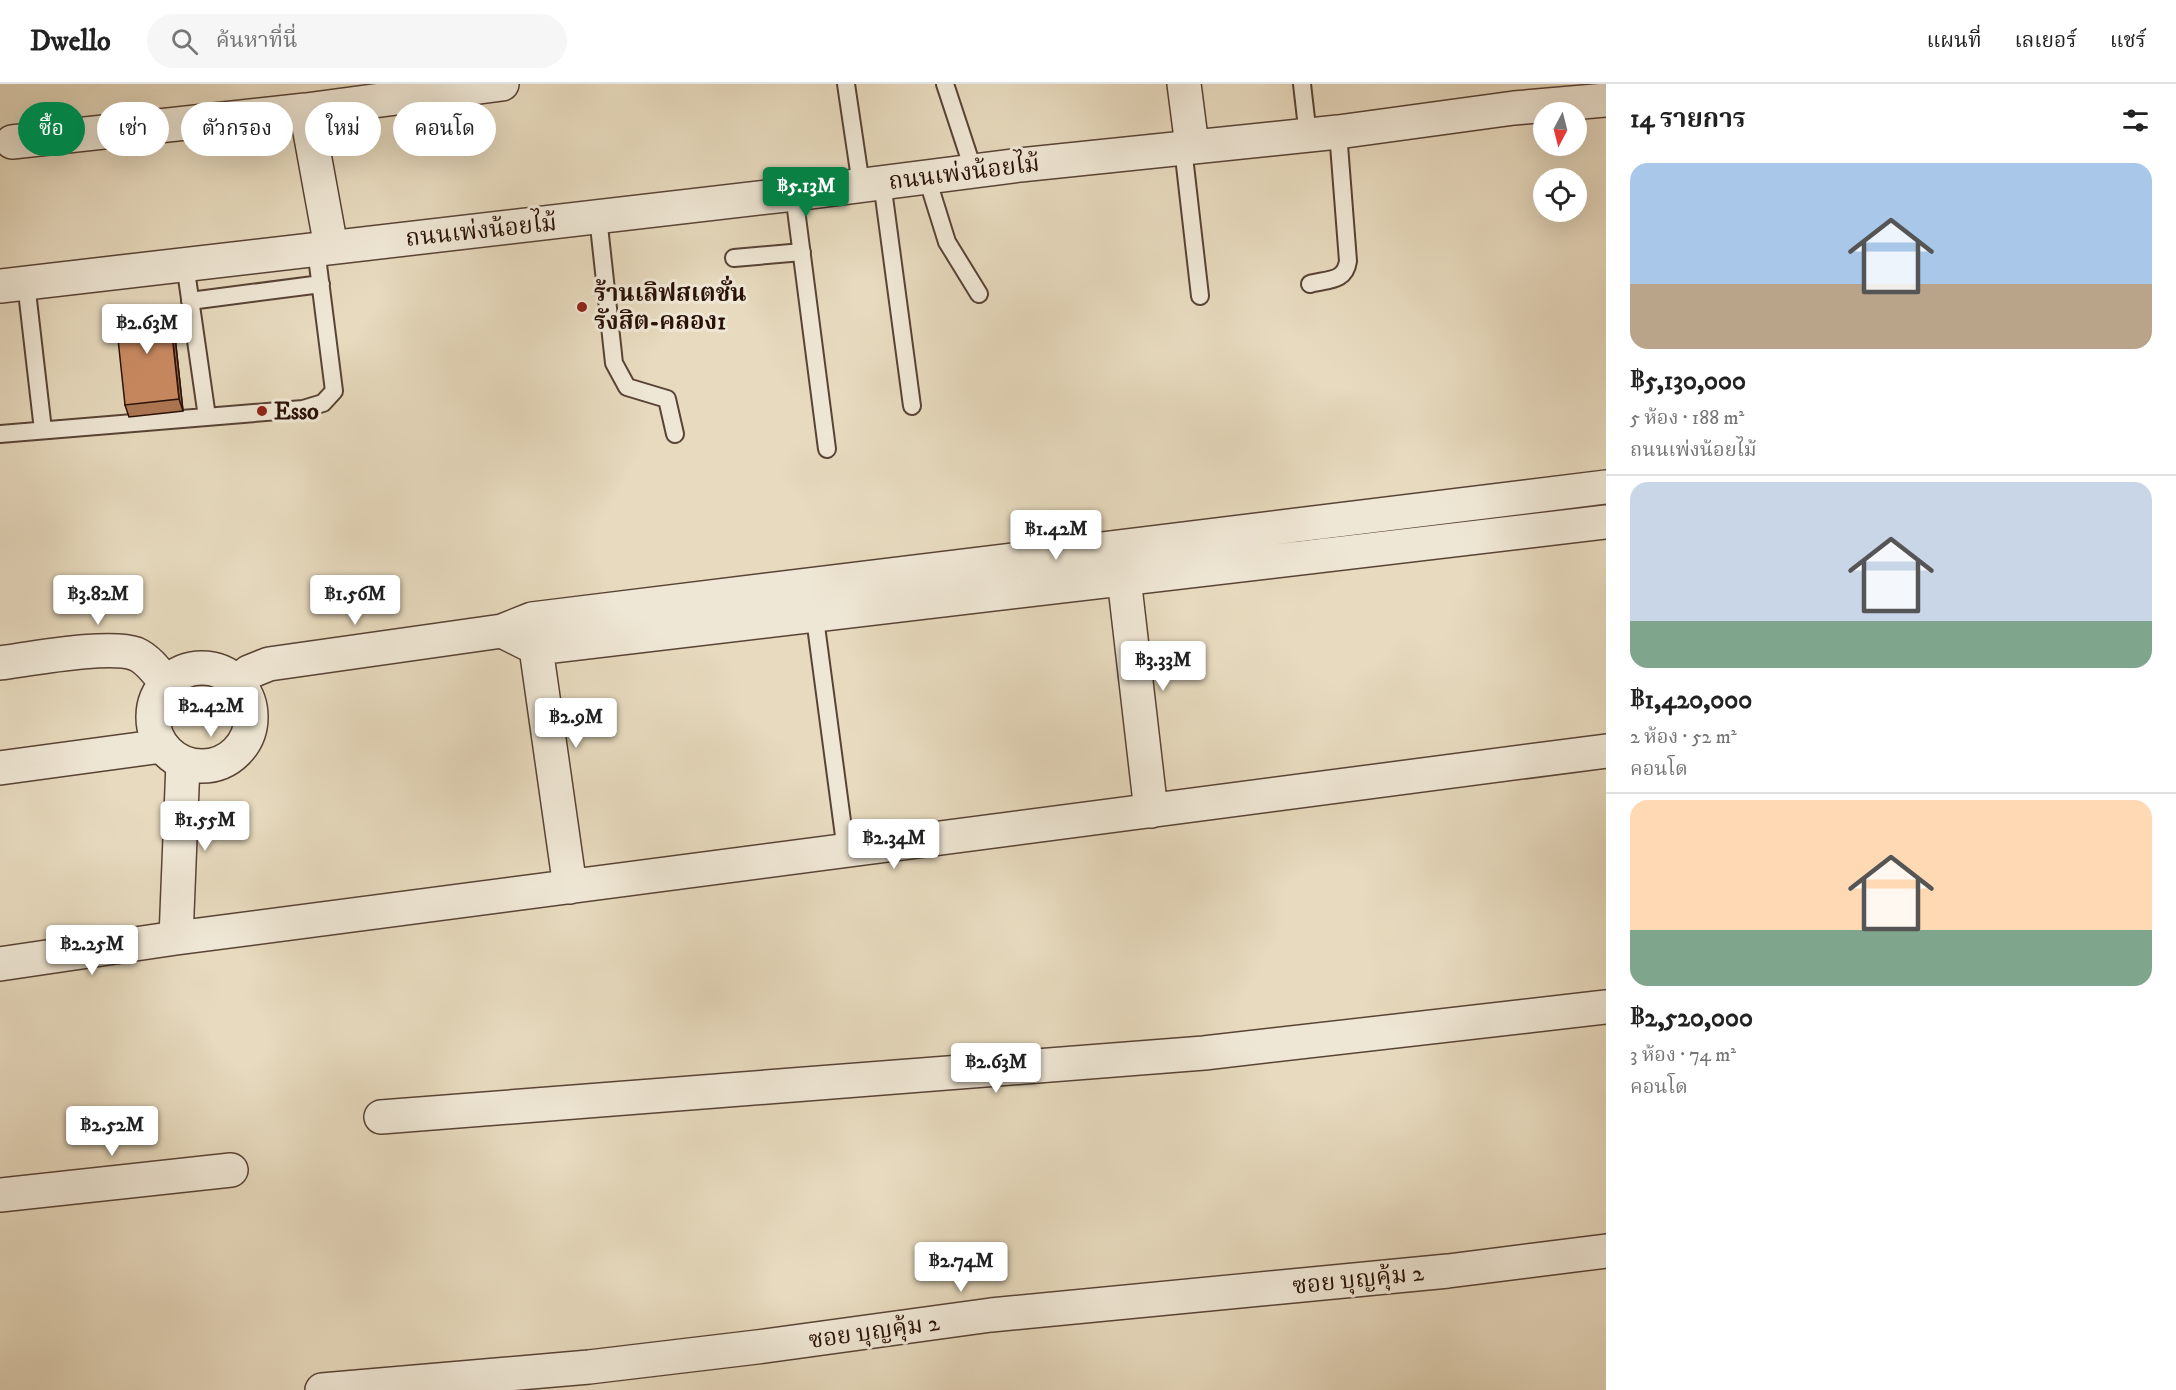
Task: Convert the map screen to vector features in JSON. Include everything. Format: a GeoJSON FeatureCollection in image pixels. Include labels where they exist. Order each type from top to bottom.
{"type":"FeatureCollection","features":[{"type":"Feature","properties":{"kind":"street"},"geometry":{"type":"LineString","coordinates":[[366,102],[502,84]]}},
{"type":"Feature","properties":{"kind":"street"},"geometry":{"type":"LineString","coordinates":[[1184,84],[1187,147]]}},
{"type":"Feature","properties":{"kind":"street","name":"ถนนเพ่งน้อยไม้"},"geometry":{"type":"LineString","coordinates":[[13,285],[1187,147],[1323,134],[1513,96],[1606,100]]}},
{"type":"Feature","properties":{"kind":"street"},"geometry":{"type":"LineString","coordinates":[[12,142],[305,110]]}},
{"type":"Feature","properties":{"kind":"street"},"geometry":{"type":"LineString","coordinates":[[312,156],[323,248]]}},
{"type":"Feature","properties":{"kind":"street"},"geometry":{"type":"LineString","coordinates":[[237,683],[249,672],[269,664],[502,631],[534,634],[812,599],[1606,487]]}},
{"type":"Feature","properties":{"kind":"street"},"geometry":{"type":"LineString","coordinates":[[812,599],[1124,578],[1606,522]]}},
{"type":"Feature","properties":{"kind":"street"},"geometry":{"type":"LineString","coordinates":[[1124,578],[1151,811]]}},
{"type":"Feature","properties":{"kind":"street"},"geometry":{"type":"LineString","coordinates":[[534,634],[570,887]]}},
{"type":"Feature","properties":{"kind":"street"},"geometry":{"type":"LineString","coordinates":[[0,663],[113,650],[137,654],[166,683]]}},
{"type":"Feature","properties":{"kind":"street"},"geometry":{"type":"LineString","coordinates":[[206,668],[223,673],[237,683],[250,707],[251,724],[246,740],[231,757],[216,764],[200,766],[173,755],[156,736],[152,719],[154,703],[166,683],[180,673],[206,668]]}},
{"type":"Feature","properties":{"kind":"street"},"geometry":{"type":"LineString","coordinates":[[0,964],[176,938],[1606,751]]}},
{"type":"Feature","properties":{"kind":"street"},"geometry":{"type":"LineString","coordinates":[[0,768],[173,755]]}},
{"type":"Feature","properties":{"kind":"street"},"geometry":{"type":"LineString","coordinates":[[173,755],[176,938]]}},
{"type":"Feature","properties":{"kind":"street"},"geometry":{"type":"LineString","coordinates":[[381,1117],[1204,1053],[1606,1007]]}},
{"type":"Feature","properties":{"kind":"street"},"geometry":{"type":"LineString","coordinates":[[0,1195],[231,1170]]}},
{"type":"Feature","properties":{"kind":"street","name":"ซอย บุญคุ้ม 2"},"geometry":{"type":"LineString","coordinates":[[322,1390],[544,1380],[757,1347],[991,1315],[1448,1270],[1606,1251]]}},
{"type":"Feature","properties":{"kind":"lane"},"geometry":{"type":"LineString","coordinates":[[846,84],[871,184],[912,406]]}},
{"type":"Feature","properties":{"kind":"lane"},"geometry":{"type":"LineString","coordinates":[[945,84],[974,172]]}},
{"type":"Feature","properties":{"kind":"lane"},"geometry":{"type":"LineString","coordinates":[[1302,84],[1323,134],[1348,261],[1346,271],[1341,276],[1310,284]]}},
{"type":"Feature","properties":{"kind":"lane"},"geometry":{"type":"LineString","coordinates":[[1187,147],[1200,296]]}},
{"type":"Feature","properties":{"kind":"lane"},"geometry":{"type":"LineString","coordinates":[[927,177],[947,243],[979,294]]}},
{"type":"Feature","properties":{"kind":"lane"},"geometry":{"type":"LineString","coordinates":[[794,194],[826,449]]}},
{"type":"Feature","properties":{"kind":"lane"},"geometry":{"type":"LineString","coordinates":[[597,217],[614,363],[627,387],[667,399],[675,434]]}},
{"type":"Feature","properties":{"kind":"lane"},"geometry":{"type":"LineString","coordinates":[[0,434],[303,409],[323,403],[334,391],[321,284],[323,248]]}},
{"type":"Feature","properties":{"kind":"lane"},"geometry":{"type":"LineString","coordinates":[[734,258],[802,252]]}},
{"type":"Feature","properties":{"kind":"lane"},"geometry":{"type":"LineString","coordinates":[[185,264],[207,417]]}},
{"type":"Feature","properties":{"kind":"lane"},"geometry":{"type":"LineString","coordinates":[[190,301],[321,284]]}},
{"type":"Feature","properties":{"kind":"lane"},"geometry":{"type":"LineString","coordinates":[[13,285],[43,430]]}},
{"type":"Feature","properties":{"kind":"lane"},"geometry":{"type":"LineString","coordinates":[[812,599],[846,851]]}},
{"type":"Feature","properties":{"kind":"building"},"geometry":{"type":"Polygon","coordinates":[[[169,306],[179,399],[125,405],[115,311],[169,306]]]}},
{"type":"Feature","properties":{"kind":"place","name":"ร้านเลิฟสเตชั่น รังสิต-คลอง1"},"geometry":{"type":"Point","coordinates":[582,307]}},
{"type":"Feature","properties":{"kind":"place","name":"Esso"},"geometry":{"type":"Point","coordinates":[262,411]}}]}
